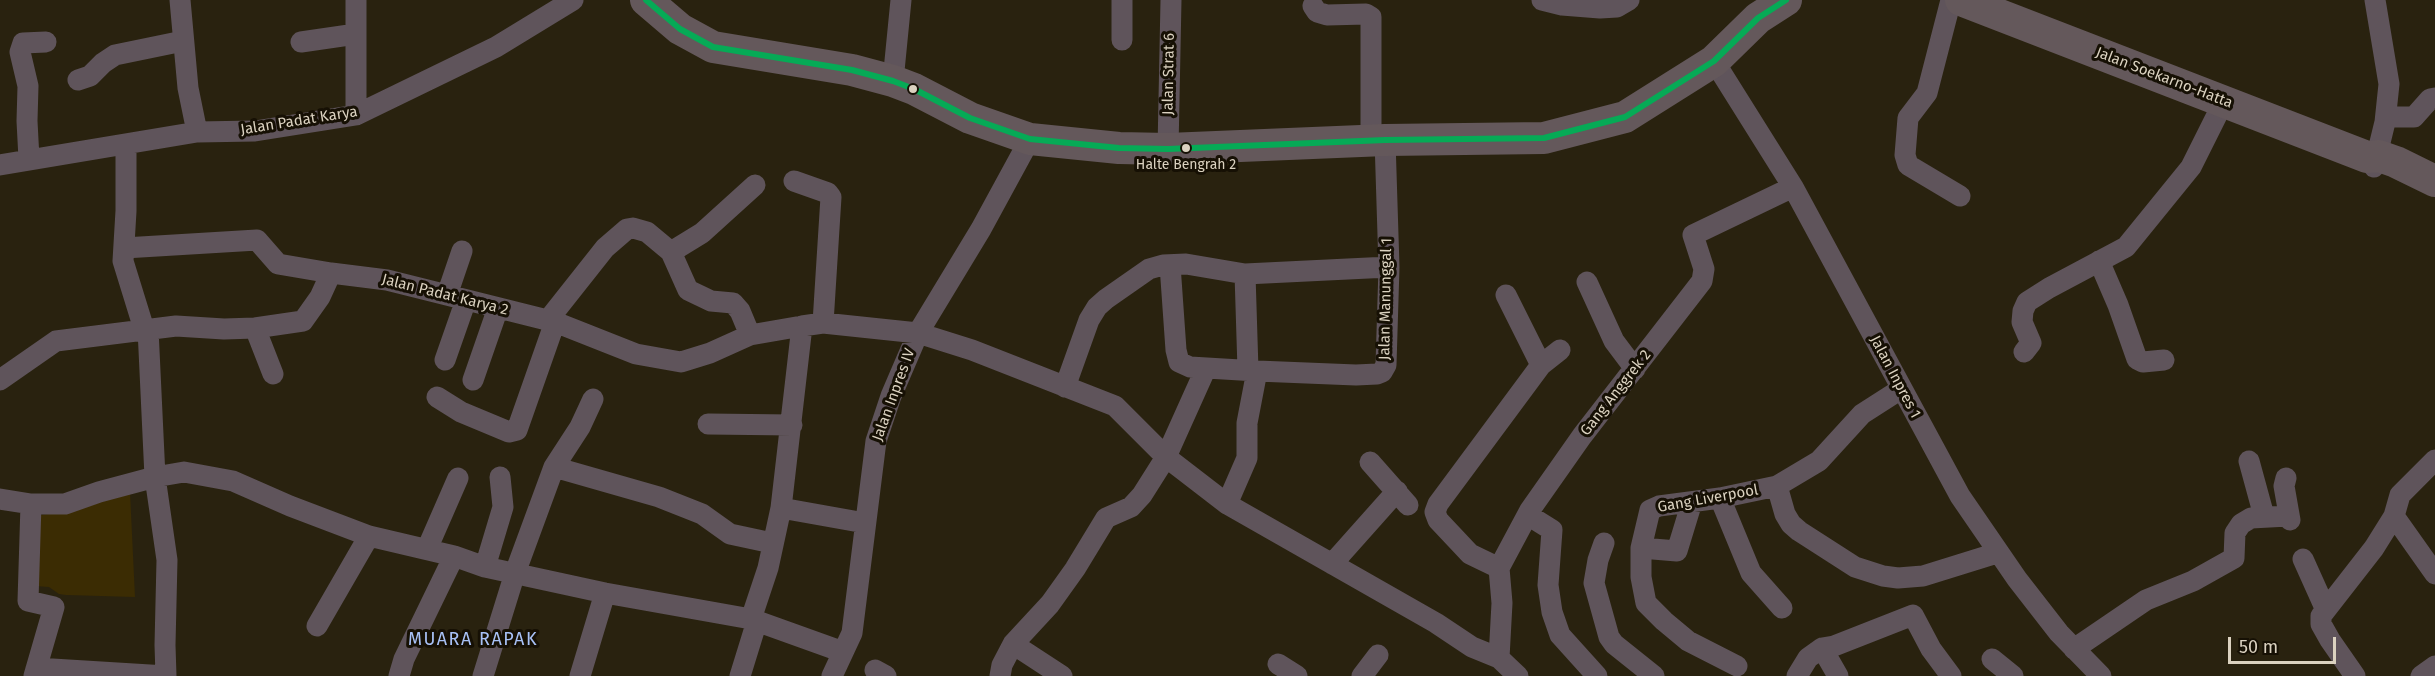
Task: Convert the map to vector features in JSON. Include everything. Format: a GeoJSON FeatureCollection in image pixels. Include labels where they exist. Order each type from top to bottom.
{"type":"FeatureCollection","features":[{"type":"Feature","properties":{"kind":"highway"},"geometry":{"type":"LineString","coordinates":[[646,0],[680,29],[713,47],[852,70],[893,81],[914,89],[970,118],[1030,139],[1119,148],[1168,149],[1378,141],[1544,138],[1624,117],[1714,61],[1758,18],[1786,0]]}},
{"type":"Feature","properties":{"kind":"highway","name":"Jalan Soekarno-Hatta"},"geometry":{"type":"LineString","coordinates":[[1961,0],[2007,10],[2224,101],[2373,160],[2435,181]]}},
{"type":"Feature","properties":{"kind":"highway","name":"Jalan Soekarno-Hatta"},"geometry":{"type":"LineString","coordinates":[[2373,160],[2401,184],[2435,201]]}},
{"type":"Feature","properties":{"kind":"street"},"geometry":{"type":"LineString","coordinates":[[180,0],[188,88],[197,132]]}},
{"type":"Feature","properties":{"kind":"street"},"geometry":{"type":"LineString","coordinates":[[356,0],[356,115]]}},
{"type":"Feature","properties":{"kind":"street","name":"Jalan Padat Karya"},"geometry":{"type":"LineString","coordinates":[[0,165],[197,132],[255,131],[356,115],[496,47],[573,0]]}},
{"type":"Feature","properties":{"kind":"street"},"geometry":{"type":"LineString","coordinates":[[893,81],[901,0]]}},
{"type":"Feature","properties":{"kind":"street"},"geometry":{"type":"LineString","coordinates":[[1122,0],[1122,40]]}},
{"type":"Feature","properties":{"kind":"street","name":"Jalan Strat 6"},"geometry":{"type":"LineString","coordinates":[[1168,149],[1171,0]]}},
{"type":"Feature","properties":{"kind":"street"},"geometry":{"type":"LineString","coordinates":[[1542,0],[1562,5],[1600,8],[1617,7],[1629,0]]}},
{"type":"Feature","properties":{"kind":"street"},"geometry":{"type":"LineString","coordinates":[[1951,0],[1927,93],[1908,118],[1905,155],[1908,165],[1960,196]]}},
{"type":"Feature","properties":{"kind":"street"},"geometry":{"type":"LineString","coordinates":[[2373,160],[2386,117],[2389,84],[2375,0]]}},
{"type":"Feature","properties":{"kind":"street","name":"Jalan Manunggal 1"},"geometry":{"type":"LineString","coordinates":[[1253,371],[1356,375],[1382,372],[1386,365],[1389,267],[1378,141],[1371,17],[1366,14],[1327,15],[1317,12],[1313,6]]}},
{"type":"Feature","properties":{"kind":"street"},"geometry":{"type":"LineString","coordinates":[[301,42],[356,34]]}},
{"type":"Feature","properties":{"kind":"street"},"geometry":{"type":"LineString","coordinates":[[78,80],[90,76],[103,63],[115,56],[183,41]]}},
{"type":"Feature","properties":{"kind":"street"},"geometry":{"type":"LineString","coordinates":[[29,159],[28,86],[20,52],[23,43],[46,42]]}},
{"type":"Feature","properties":{"kind":"street","name":"Jalan Inpres 1"},"geometry":{"type":"LineString","coordinates":[[1714,61],[1793,187],[1960,496],[1997,553],[2074,649],[2101,676]]}},
{"type":"Feature","properties":{"kind":"street"},"geometry":{"type":"LineString","coordinates":[[2386,117],[2414,117],[2430,99],[2435,98]]}},
{"type":"Feature","properties":{"kind":"street"},"geometry":{"type":"LineString","coordinates":[[2024,352],[2031,343],[2022,322],[2027,302],[2126,247],[2191,167],[2224,101]]}},
{"type":"Feature","properties":{"kind":"street","name":"Jalan Inpres IV"},"geometry":{"type":"LineString","coordinates":[[832,676],[852,633],[876,441],[891,396],[918,333],[981,229],[1030,139]]}},
{"type":"Feature","properties":{"kind":"street"},"geometry":{"type":"LineString","coordinates":[[31,504],[28,601],[54,607],[35,672],[166,676],[167,560],[155,477],[146,329],[123,261],[126,145]]}},
{"type":"Feature","properties":{"kind":"street"},"geometry":{"type":"LineString","coordinates":[[794,181],[828,193],[831,197],[823,323]]}},
{"type":"Feature","properties":{"kind":"street"},"geometry":{"type":"LineString","coordinates":[[671,252],[702,233],[754,185]]}},
{"type":"Feature","properties":{"kind":"street","name":"Gang Anggrek 2"},"geometry":{"type":"LineString","coordinates":[[1500,568],[1528,515],[1582,436],[1702,280],[1704,269],[1693,235],[1793,187]]}},
{"type":"Feature","properties":{"kind":"street"},"geometry":{"type":"LineString","coordinates":[[437,397],[461,412],[509,432],[517,430],[551,321],[605,248],[627,229],[639,228],[647,232],[671,252],[688,290],[711,301],[734,303],[750,335]]}},
{"type":"Feature","properties":{"kind":"street","name":"Jalan Padat Karya 2"},"geometry":{"type":"LineString","coordinates":[[124,248],[257,240],[278,264],[387,280],[551,321],[636,354],[681,362],[710,353],[750,335],[823,323],[918,333],[972,350],[1115,406],[1166,457],[1227,504],[1436,623],[1472,647],[1499,658]]}},
{"type":"Feature","properties":{"kind":"street"},"geometry":{"type":"LineString","coordinates":[[445,360],[457,298],[462,250]]}},
{"type":"Feature","properties":{"kind":"street"},"geometry":{"type":"LineString","coordinates":[[2099,261],[2118,305],[2137,359],[2143,362],[2164,360]]}},
{"type":"Feature","properties":{"kind":"street"},"geometry":{"type":"LineString","coordinates":[[1065,387],[1089,320],[1097,307],[1138,276],[1163,265],[1186,264],[1245,274],[1389,267]]}},
{"type":"Feature","properties":{"kind":"street"},"geometry":{"type":"LineString","coordinates":[[1170,265],[1176,350],[1179,362],[1190,367],[1253,371]]}},
{"type":"Feature","properties":{"kind":"street"},"geometry":{"type":"LineString","coordinates":[[0,380],[56,340],[176,326],[255,328],[303,321],[320,297],[331,273]]}},
{"type":"Feature","properties":{"kind":"street"},"geometry":{"type":"LineString","coordinates":[[1227,504],[1247,458],[1247,423],[1253,371],[1245,274]]}},
{"type":"Feature","properties":{"kind":"street"},"geometry":{"type":"LineString","coordinates":[[1587,282],[1614,341],[1635,369]]}},
{"type":"Feature","properties":{"kind":"street"},"geometry":{"type":"LineString","coordinates":[[1506,295],[1541,365]]}},
{"type":"Feature","properties":{"kind":"street"},"geometry":{"type":"LineString","coordinates":[[473,380],[498,308]]}},
{"type":"Feature","properties":{"kind":"street"},"geometry":{"type":"LineString","coordinates":[[740,676],[781,508],[802,326]]}},
{"type":"Feature","properties":{"kind":"street"},"geometry":{"type":"LineString","coordinates":[[255,328],[273,374]]}},
{"type":"Feature","properties":{"kind":"street"},"geometry":{"type":"LineString","coordinates":[[1518,676],[1499,658],[1502,603],[1500,568],[1470,554],[1438,520],[1435,512],[1438,504],[1541,365],[1560,350]]}},
{"type":"Feature","properties":{"kind":"street"},"geometry":{"type":"LineString","coordinates":[[1000,676],[1002,665],[1013,645],[1050,604],[1075,569],[1106,518],[1131,507],[1142,495],[1166,457],[1206,368]]}},
{"type":"Feature","properties":{"kind":"street","name":"Gang Liverpool"},"geometry":{"type":"LineString","coordinates":[[1737,666],[1688,641],[1646,603],[1641,577],[1641,548],[1650,510],[1659,506],[1720,498],[1777,486],[1819,461],[1862,414],[1901,388]]}},
{"type":"Feature","properties":{"kind":"street"},"geometry":{"type":"LineString","coordinates":[[483,676],[515,573],[554,467],[580,427],[593,399]]}},
{"type":"Feature","properties":{"kind":"street"},"geometry":{"type":"LineString","coordinates":[[708,424],[792,425]]}},
{"type":"Feature","properties":{"kind":"street"},"geometry":{"type":"LineString","coordinates":[[2355,676],[2338,654],[2320,619],[2325,608],[2374,548],[2394,516],[2400,495],[2435,460]]}},
{"type":"Feature","properties":{"kind":"street"},"geometry":{"type":"LineString","coordinates":[[2249,461],[2264,516]]}},
{"type":"Feature","properties":{"kind":"street"},"geometry":{"type":"LineString","coordinates":[[1332,564],[1403,498],[1370,462]]}},
{"type":"Feature","properties":{"kind":"street"},"geometry":{"type":"LineString","coordinates":[[554,467],[659,497],[702,514],[730,534],[772,543]]}},
{"type":"Feature","properties":{"kind":"street"},"geometry":{"type":"LineString","coordinates":[[0,499],[31,504],[64,504],[155,477],[184,472],[233,481],[290,506],[369,536],[454,556],[485,567],[605,593],[754,620],[843,652]]}},
{"type":"Feature","properties":{"kind":"street"},"geometry":{"type":"LineString","coordinates":[[485,567],[503,507],[500,477]]}},
{"type":"Feature","properties":{"kind":"street"},"geometry":{"type":"LineString","coordinates":[[427,549],[458,478]]}},
{"type":"Feature","properties":{"kind":"street"},"geometry":{"type":"LineString","coordinates":[[2074,649],[2146,600],[2193,581],[2229,562],[2234,558],[2235,533],[2241,524],[2251,518],[2264,516],[2289,518],[2284,486],[2286,478]]}},
{"type":"Feature","properties":{"kind":"street"},"geometry":{"type":"LineString","coordinates":[[1777,486],[1785,514],[1791,524],[1855,567],[1874,573],[1898,578],[1923,576],[1997,553]]}},
{"type":"Feature","properties":{"kind":"street"},"geometry":{"type":"LineString","coordinates":[[1720,498],[1751,573],[1782,608]]}},
{"type":"Feature","properties":{"kind":"street"},"geometry":{"type":"LineString","coordinates":[[1641,548],[1677,551],[1692,502]]}},
{"type":"Feature","properties":{"kind":"street"},"geometry":{"type":"LineString","coordinates":[[781,508],[865,523]]}},
{"type":"Feature","properties":{"kind":"street"},"geometry":{"type":"LineString","coordinates":[[1528,515],[1552,530],[1548,585],[1552,612],[1560,635],[1597,676]]}},
{"type":"Feature","properties":{"kind":"street"},"geometry":{"type":"LineString","coordinates":[[2394,516],[2435,574]]}},
{"type":"Feature","properties":{"kind":"street"},"geometry":{"type":"LineString","coordinates":[[317,626],[369,536]]}},
{"type":"Feature","properties":{"kind":"street"},"geometry":{"type":"LineString","coordinates":[[1604,543],[1594,583],[1609,637],[1614,644],[1654,676]]}},
{"type":"Feature","properties":{"kind":"street"},"geometry":{"type":"LineString","coordinates":[[399,676],[405,658],[454,556]]}},
{"type":"Feature","properties":{"kind":"street"},"geometry":{"type":"LineString","coordinates":[[2303,559],[2325,608]]}},
{"type":"Feature","properties":{"kind":"street"},"geometry":{"type":"LineString","coordinates":[[580,676],[605,593]]}},
{"type":"Feature","properties":{"kind":"street"},"geometry":{"type":"LineString","coordinates":[[1797,676],[1808,658],[1822,648],[1834,646],[1913,615],[1931,649],[1951,676]]}},
{"type":"Feature","properties":{"kind":"street"},"geometry":{"type":"LineString","coordinates":[[1013,645],[1062,676]]}},
{"type":"Feature","properties":{"kind":"street"},"geometry":{"type":"LineString","coordinates":[[1822,648],[1838,676]]}},
{"type":"Feature","properties":{"kind":"street"},"geometry":{"type":"LineString","coordinates":[[1364,675],[1378,655]]}},
{"type":"Feature","properties":{"kind":"street"},"geometry":{"type":"LineString","coordinates":[[1992,659],[2013,676]]}},
{"type":"Feature","properties":{"kind":"street"},"geometry":{"type":"LineString","coordinates":[[1278,664],[1297,676]]}},
{"type":"Feature","properties":{"kind":"street"},"geometry":{"type":"LineString","coordinates":[[2421,676],[2435,666]]}},
{"type":"Feature","properties":{"kind":"shaded area"},"geometry":{"type":"Polygon","coordinates":[[[130,492],[135,597],[66,595],[59,594],[49,587],[35,586],[36,516],[80,509],[130,492]]]}},
{"type":"Feature","properties":{"kind":"transit line"},"geometry":{"type":"LineString","coordinates":[[646,0],[680,29],[713,47],[852,70],[893,81],[914,89],[970,118],[1030,139],[1119,148],[1168,149],[1385,140],[1544,138],[1625,117],[1714,61],[1758,18],[1786,0]]}},
{"type":"Feature","properties":{"kind":"place","name":"Halte Bengrah 2"},"geometry":{"type":"Point","coordinates":[1186,148]}},
{"type":"Feature","properties":{"kind":"district","name":"MUARA RAPAK"},"geometry":{"type":"Point","coordinates":[473,640]}}]}
